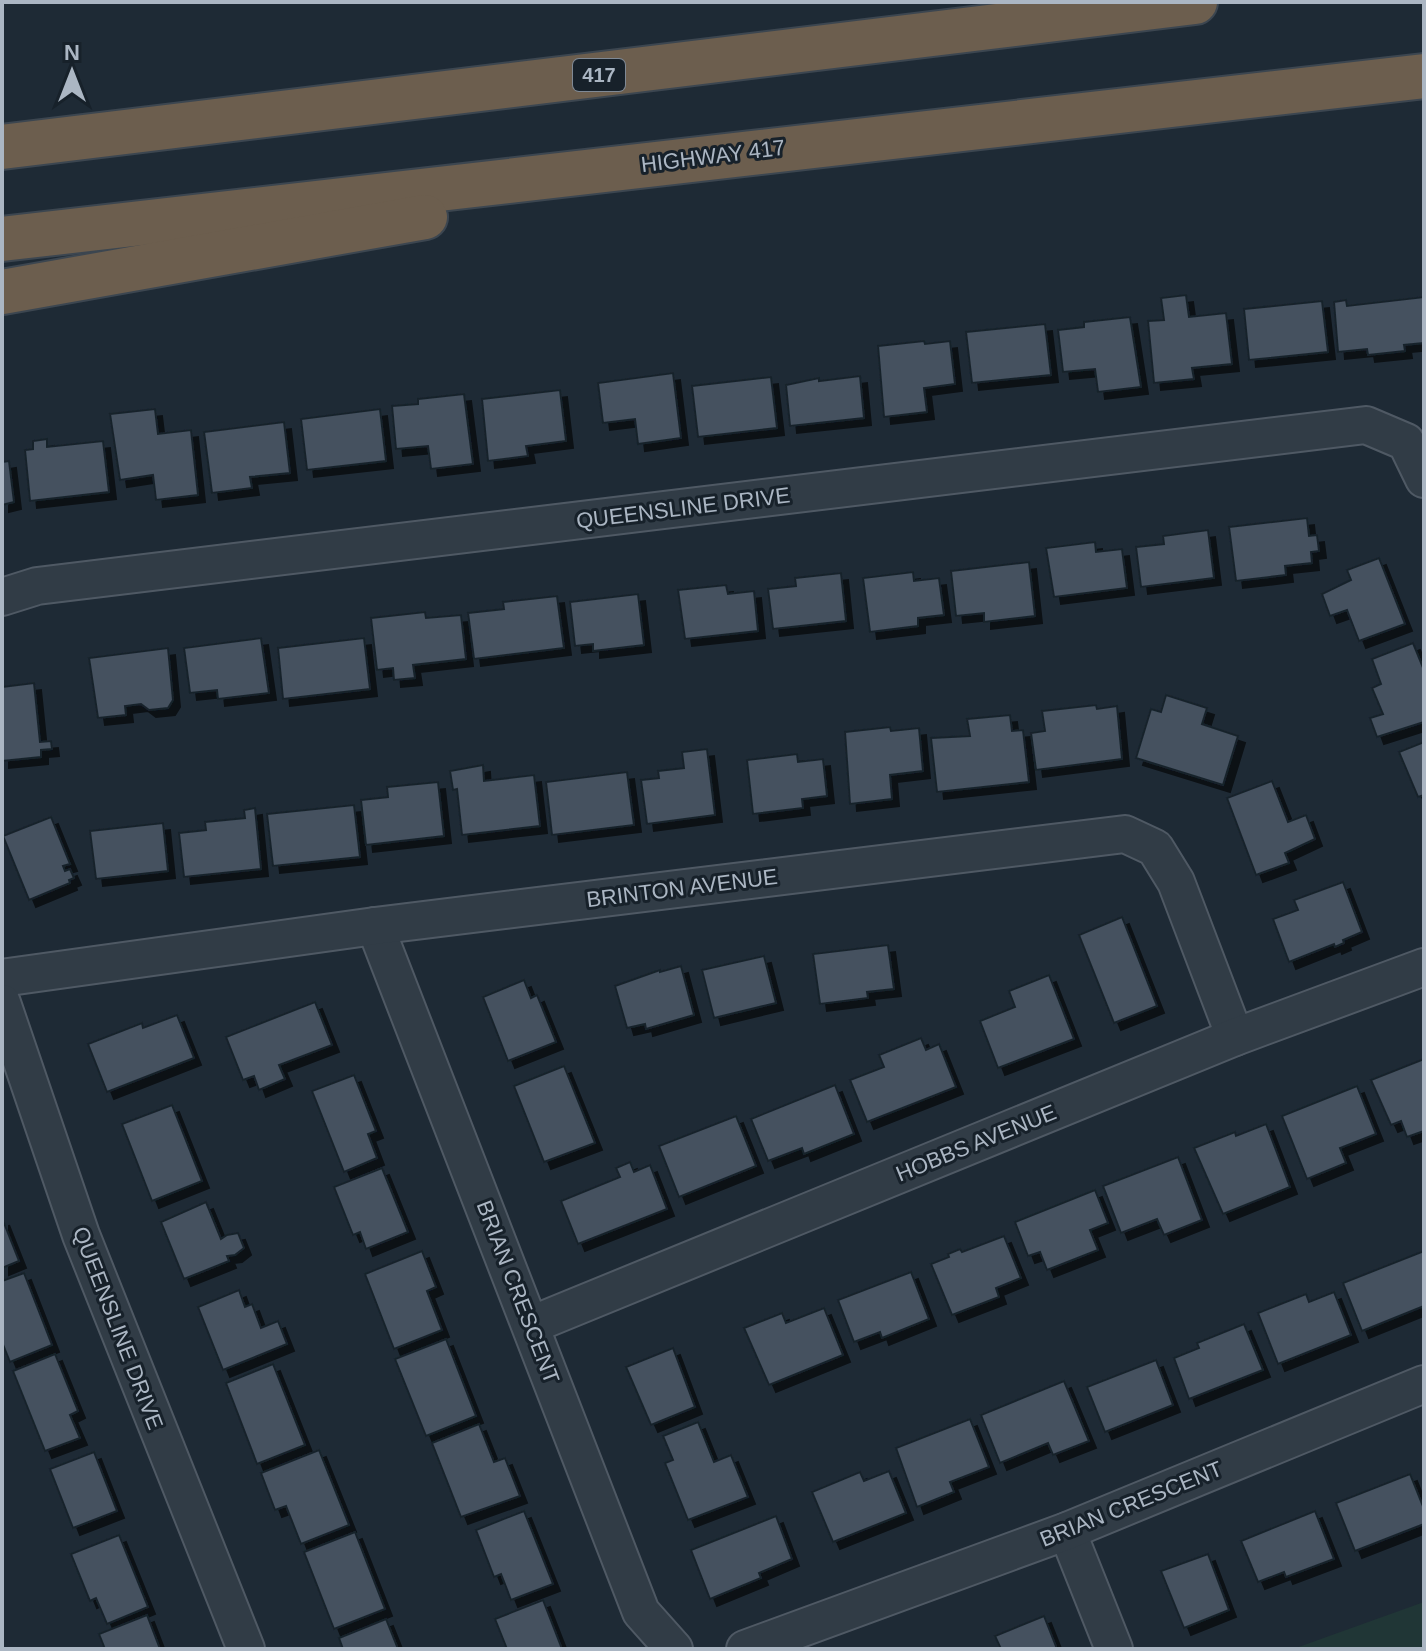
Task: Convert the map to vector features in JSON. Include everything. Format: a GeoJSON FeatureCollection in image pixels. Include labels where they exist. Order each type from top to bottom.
{"type":"FeatureCollection","features":[{"type":"Feature","properties":{"kind":"highway","name":"417"},"geometry":{"type":"LineString","coordinates":[[2,147],[1195,2]]}},
{"type":"Feature","properties":{"kind":"highway","name":"HIGHWAY 417"},"geometry":{"type":"LineString","coordinates":[[2,239],[1424,76]]}},
{"type":"Feature","properties":{"kind":"highway"},"geometry":{"type":"LineString","coordinates":[[2,292],[880,136]]}},
{"type":"Feature","properties":{"kind":"street","name":"QUEENSLINE DRIVE"},"geometry":{"type":"LineString","coordinates":[[2,597],[37,586],[1366,425],[1406,442],[1424,479]]}},
{"type":"Feature","properties":{"kind":"street","name":"BRINTON AVENUE"},"geometry":{"type":"LineString","coordinates":[[2,978],[375,926],[1125,834],[1155,848],[1176,882],[1235,1037]]}},
{"type":"Feature","properties":{"kind":"street","name":"BRIAN CRESCENT"},"geometry":{"type":"LineString","coordinates":[[375,926],[641,1612],[674,1649]]}},
{"type":"Feature","properties":{"kind":"street","name":"HOBBS AVENUE"},"geometry":{"type":"LineString","coordinates":[[531,1325],[1235,1037],[1424,967]]}},
{"type":"Feature","properties":{"kind":"street","name":"QUEENSLINE DRIVE"},"geometry":{"type":"LineString","coordinates":[[2,1003],[81,1235],[246,1649]]}},
{"type":"Feature","properties":{"kind":"street","name":"BRIAN CRESCENT"},"geometry":{"type":"LineString","coordinates":[[745,1649],[1067,1531],[1424,1384]]}},
{"type":"Feature","properties":{"kind":"street"},"geometry":{"type":"LineString","coordinates":[[1067,1531],[1114,1649]]}},
{"type":"Feature","properties":{"kind":"green space"},"geometry":{"type":"Polygon","coordinates":[[[1424,1602],[1424,1649],[1293,1649],[1424,1602]]]}},
{"type":"Feature","properties":{"kind":"building"},"geometry":{"type":"Polygon","coordinates":[[[1186,295],[1189,317],[1226,313],[1232,364],[1192,368],[1194,379],[1154,383],[1148,321],[1164,320],[1161,298],[1186,295]]]}},
{"type":"Feature","properties":{"kind":"building"},"geometry":{"type":"Polygon","coordinates":[[[1424,297],[1424,343],[1404,345],[1405,351],[1368,355],[1367,349],[1338,352],[1334,302],[1346,300],[1347,306],[1424,297]]]}},
{"type":"Feature","properties":{"kind":"building"},"geometry":{"type":"Polygon","coordinates":[[[1322,301],[1328,352],[1249,360],[1244,309],[1322,301]]]}},
{"type":"Feature","properties":{"kind":"building"},"geometry":{"type":"Polygon","coordinates":[[[1130,317],[1141,387],[1098,392],[1095,369],[1063,372],[1058,330],[1084,327],[1084,322],[1130,317]]]}},
{"type":"Feature","properties":{"kind":"building"},"geometry":{"type":"Polygon","coordinates":[[[1045,324],[1051,375],[972,383],[966,332],[1045,324]]]}},
{"type":"Feature","properties":{"kind":"building"},"geometry":{"type":"Polygon","coordinates":[[[924,341],[925,344],[950,341],[955,384],[924,388],[927,412],[884,417],[878,346],[924,341]]]}},
{"type":"Feature","properties":{"kind":"building"},"geometry":{"type":"Polygon","coordinates":[[[673,373],[681,438],[638,444],[635,419],[603,423],[598,383],[673,373]]]}},
{"type":"Feature","properties":{"kind":"building"},"geometry":{"type":"Polygon","coordinates":[[[860,376],[864,418],[790,426],[786,385],[819,378],[819,381],[860,376]]]}},
{"type":"Feature","properties":{"kind":"building"},"geometry":{"type":"Polygon","coordinates":[[[771,377],[777,428],[698,437],[692,386],[771,377]]]}},
{"type":"Feature","properties":{"kind":"building"},"geometry":{"type":"Polygon","coordinates":[[[560,390],[566,441],[526,446],[528,456],[488,461],[482,399],[560,390]]]}},
{"type":"Feature","properties":{"kind":"building"},"geometry":{"type":"Polygon","coordinates":[[[464,394],[473,464],[431,469],[428,446],[396,449],[392,406],[418,404],[418,399],[464,394]]]}},
{"type":"Feature","properties":{"kind":"building"},"geometry":{"type":"Polygon","coordinates":[[[155,409],[158,434],[191,430],[198,495],[156,500],[153,475],[120,480],[110,414],[155,409]]]}},
{"type":"Feature","properties":{"kind":"building"},"geometry":{"type":"Polygon","coordinates":[[[380,409],[386,461],[307,470],[301,419],[380,409]]]}},
{"type":"Feature","properties":{"kind":"building"},"geometry":{"type":"Polygon","coordinates":[[[284,422],[290,473],[250,477],[252,488],[212,493],[204,432],[284,422]]]}},
{"type":"Feature","properties":{"kind":"building"},"geometry":{"type":"Polygon","coordinates":[[[47,439],[47,447],[103,441],[109,492],[30,501],[25,450],[33,449],[33,441],[47,439]]]}},
{"type":"Feature","properties":{"kind":"building"},"geometry":{"type":"Polygon","coordinates":[[[9,461],[14,502],[2,505],[2,462],[9,461]]]}},
{"type":"Feature","properties":{"kind":"building"},"geometry":{"type":"Polygon","coordinates":[[[1307,518],[1309,536],[1317,535],[1319,551],[1311,552],[1312,563],[1285,566],[1286,575],[1236,581],[1229,527],[1307,518]]]}},
{"type":"Feature","properties":{"kind":"building"},"geometry":{"type":"Polygon","coordinates":[[[1208,530],[1214,578],[1141,587],[1136,547],[1164,544],[1163,536],[1208,530]]]}},
{"type":"Feature","properties":{"kind":"building"},"geometry":{"type":"Polygon","coordinates":[[[1095,542],[1096,552],[1122,549],[1127,588],[1054,597],[1046,548],[1095,542]]]}},
{"type":"Feature","properties":{"kind":"building"},"geometry":{"type":"Polygon","coordinates":[[[1379,558],[1405,624],[1359,641],[1347,610],[1330,616],[1322,594],[1351,580],[1347,570],[1379,558]]]}},
{"type":"Feature","properties":{"kind":"building"},"geometry":{"type":"Polygon","coordinates":[[[1029,562],[1035,616],[984,622],[984,613],[956,616],[951,571],[1029,562]]]}},
{"type":"Feature","properties":{"kind":"building"},"geometry":{"type":"Polygon","coordinates":[[[913,572],[914,581],[939,578],[944,615],[918,618],[918,626],[870,632],[863,578],[913,572]]]}},
{"type":"Feature","properties":{"kind":"building"},"geometry":{"type":"Polygon","coordinates":[[[841,573],[846,621],[773,629],[768,589],[796,586],[795,578],[841,573]]]}},
{"type":"Feature","properties":{"kind":"building"},"geometry":{"type":"Polygon","coordinates":[[[726,585],[728,594],[754,591],[758,631],[685,639],[678,590],[726,585]]]}},
{"type":"Feature","properties":{"kind":"building"},"geometry":{"type":"Polygon","coordinates":[[[638,594],[644,645],[593,651],[593,644],[575,646],[570,602],[638,594]]]}},
{"type":"Feature","properties":{"kind":"building"},"geometry":{"type":"Polygon","coordinates":[[[557,596],[564,648],[474,659],[468,613],[504,609],[503,602],[557,596]]]}},
{"type":"Feature","properties":{"kind":"building"},"geometry":{"type":"Polygon","coordinates":[[[425,612],[426,618],[461,615],[466,659],[413,665],[415,678],[394,680],[393,668],[377,670],[371,618],[425,612]]]}},
{"type":"Feature","properties":{"kind":"building"},"geometry":{"type":"Polygon","coordinates":[[[261,638],[269,693],[218,699],[217,690],[190,693],[184,648],[261,638]]]}},
{"type":"Feature","properties":{"kind":"building"},"geometry":{"type":"Polygon","coordinates":[[[364,638],[370,689],[283,699],[278,648],[364,638]]]}},
{"type":"Feature","properties":{"kind":"building"},"geometry":{"type":"Polygon","coordinates":[[[1413,643],[1424,670],[1424,722],[1377,737],[1370,718],[1383,714],[1372,688],[1381,684],[1372,659],[1413,643]]]}},
{"type":"Feature","properties":{"kind":"building"},"geometry":{"type":"Polygon","coordinates":[[[168,648],[173,700],[168,708],[149,710],[141,704],[125,706],[126,715],[98,718],[89,658],[168,648]]]}},
{"type":"Feature","properties":{"kind":"building"},"geometry":{"type":"Polygon","coordinates":[[[34,683],[40,742],[51,741],[52,749],[41,750],[41,757],[2,761],[2,687],[34,683]]]}},
{"type":"Feature","properties":{"kind":"building"},"geometry":{"type":"Polygon","coordinates":[[[1166,695],[1207,708],[1202,724],[1238,736],[1223,785],[1136,758],[1151,709],[1161,712],[1166,695]]]}},
{"type":"Feature","properties":{"kind":"building"},"geometry":{"type":"Polygon","coordinates":[[[1096,705],[1097,709],[1117,706],[1122,759],[1036,770],[1031,733],[1045,731],[1042,711],[1096,705]]]}},
{"type":"Feature","properties":{"kind":"building"},"geometry":{"type":"Polygon","coordinates":[[[1010,715],[1012,731],[1023,730],[1029,782],[937,792],[931,738],[970,736],[967,719],[1010,715]]]}},
{"type":"Feature","properties":{"kind":"building"},"geometry":{"type":"Polygon","coordinates":[[[890,727],[891,731],[919,728],[923,771],[890,775],[892,799],[850,804],[845,732],[890,727]]]}},
{"type":"Feature","properties":{"kind":"building"},"geometry":{"type":"Polygon","coordinates":[[[1424,742],[1424,795],[1418,797],[1399,752],[1424,742]]]}},
{"type":"Feature","properties":{"kind":"building"},"geometry":{"type":"Polygon","coordinates":[[[707,749],[715,815],[647,824],[641,780],[659,778],[658,771],[684,768],[682,752],[707,749]]]}},
{"type":"Feature","properties":{"kind":"building"},"geometry":{"type":"Polygon","coordinates":[[[797,754],[798,762],[823,759],[827,796],[802,799],[803,808],[753,814],[747,760],[797,754]]]}},
{"type":"Feature","properties":{"kind":"building"},"geometry":{"type":"Polygon","coordinates":[[[483,765],[484,781],[534,775],[540,826],[462,835],[457,789],[453,790],[450,771],[483,765]]]}},
{"type":"Feature","properties":{"kind":"building"},"geometry":{"type":"Polygon","coordinates":[[[627,772],[634,825],[552,835],[546,782],[627,772]]]}},
{"type":"Feature","properties":{"kind":"building"},"geometry":{"type":"Polygon","coordinates":[[[1272,781],[1288,822],[1306,815],[1315,839],[1285,853],[1289,863],[1256,875],[1227,798],[1272,781]]]}},
{"type":"Feature","properties":{"kind":"building"},"geometry":{"type":"Polygon","coordinates":[[[438,782],[444,836],[366,845],[361,800],[388,797],[387,787],[438,782]]]}},
{"type":"Feature","properties":{"kind":"building"},"geometry":{"type":"Polygon","coordinates":[[[354,805],[360,857],[273,866],[267,814],[354,805]]]}},
{"type":"Feature","properties":{"kind":"building"},"geometry":{"type":"Polygon","coordinates":[[[255,808],[261,869],[184,877],[179,833],[206,830],[205,822],[245,818],[244,810],[255,808]]]}},
{"type":"Feature","properties":{"kind":"building"},"geometry":{"type":"Polygon","coordinates":[[[51,817],[70,864],[63,866],[65,871],[70,869],[74,878],[69,880],[70,883],[29,900],[3,836],[51,817]]]}},
{"type":"Feature","properties":{"kind":"building"},"geometry":{"type":"Polygon","coordinates":[[[163,823],[168,871],[96,879],[90,831],[163,823]]]}},
{"type":"Feature","properties":{"kind":"building"},"geometry":{"type":"Polygon","coordinates":[[[1343,882],[1362,932],[1335,947],[1334,944],[1289,962],[1273,919],[1298,910],[1294,900],[1343,882]]]}},
{"type":"Feature","properties":{"kind":"building"},"geometry":{"type":"Polygon","coordinates":[[[1122,917],[1157,1006],[1114,1023],[1079,935],[1122,917]]]}},
{"type":"Feature","properties":{"kind":"building"},"geometry":{"type":"Polygon","coordinates":[[[888,945],[894,989],[867,992],[868,998],[820,1004],[813,954],[888,945]]]}},
{"type":"Feature","properties":{"kind":"building"},"geometry":{"type":"Polygon","coordinates":[[[764,956],[776,1003],[714,1018],[702,970],[764,956]]]}},
{"type":"Feature","properties":{"kind":"building"},"geometry":{"type":"Polygon","coordinates":[[[681,966],[694,1015],[646,1029],[645,1024],[627,1028],[615,986],[681,966]]]}},
{"type":"Feature","properties":{"kind":"building"},"geometry":{"type":"Polygon","coordinates":[[[1049,975],[1074,1039],[998,1068],[980,1021],[1015,1007],[1009,991],[1049,975]]]}},
{"type":"Feature","properties":{"kind":"building"},"geometry":{"type":"Polygon","coordinates":[[[524,980],[531,998],[537,995],[556,1042],[508,1061],[483,997],[524,980]]]}},
{"type":"Feature","properties":{"kind":"building"},"geometry":{"type":"Polygon","coordinates":[[[315,1002],[332,1045],[279,1065],[285,1079],[259,1090],[254,1076],[243,1080],[226,1037],[315,1002]]]}},
{"type":"Feature","properties":{"kind":"building"},"geometry":{"type":"Polygon","coordinates":[[[177,1015],[194,1058],[107,1092],[88,1044],[142,1023],[143,1028],[177,1015]]]}},
{"type":"Feature","properties":{"kind":"building"},"geometry":{"type":"Polygon","coordinates":[[[921,1038],[926,1050],[939,1044],[956,1087],[867,1122],[850,1080],[884,1067],[879,1055],[921,1038]]]}},
{"type":"Feature","properties":{"kind":"building"},"geometry":{"type":"Polygon","coordinates":[[[1424,1059],[1424,1131],[1407,1137],[1401,1121],[1391,1125],[1371,1080],[1424,1059]]]}},
{"type":"Feature","properties":{"kind":"building"},"geometry":{"type":"Polygon","coordinates":[[[564,1066],[595,1143],[544,1162],[514,1086],[564,1066]]]}},
{"type":"Feature","properties":{"kind":"building"},"geometry":{"type":"Polygon","coordinates":[[[354,1075],[376,1131],[368,1134],[377,1158],[344,1172],[312,1091],[354,1075]]]}},
{"type":"Feature","properties":{"kind":"building"},"geometry":{"type":"Polygon","coordinates":[[[835,1085],[854,1134],[804,1154],[802,1148],[768,1161],[751,1119],[835,1085]]]}},
{"type":"Feature","properties":{"kind":"building"},"geometry":{"type":"Polygon","coordinates":[[[1357,1086],[1376,1134],[1340,1148],[1346,1163],[1307,1179],[1282,1116],[1357,1086]]]}},
{"type":"Feature","properties":{"kind":"building"},"geometry":{"type":"Polygon","coordinates":[[[172,1105],[202,1181],[152,1201],[122,1124],[172,1105]]]}},
{"type":"Feature","properties":{"kind":"building"},"geometry":{"type":"Polygon","coordinates":[[[736,1116],[756,1166],[679,1197],[659,1146],[736,1116]]]}},
{"type":"Feature","properties":{"kind":"building"},"geometry":{"type":"Polygon","coordinates":[[[1266,1124],[1290,1187],[1223,1214],[1194,1148],[1266,1124]]]}},
{"type":"Feature","properties":{"kind":"building"},"geometry":{"type":"Polygon","coordinates":[[[1178,1157],[1202,1220],[1164,1235],[1157,1219],[1121,1233],[1103,1186],[1178,1157]]]}},
{"type":"Feature","properties":{"kind":"building"},"geometry":{"type":"Polygon","coordinates":[[[630,1162],[634,1172],[650,1165],[667,1209],[578,1244],[561,1201],[620,1177],[616,1168],[630,1162]]]}},
{"type":"Feature","properties":{"kind":"building"},"geometry":{"type":"Polygon","coordinates":[[[382,1168],[408,1232],[366,1249],[360,1232],[353,1235],[334,1187],[382,1168]]]}},
{"type":"Feature","properties":{"kind":"building"},"geometry":{"type":"Polygon","coordinates":[[[1095,1190],[1108,1223],[1090,1230],[1098,1250],[1047,1270],[1040,1252],[1028,1256],[1015,1222],[1095,1190]]]}},
{"type":"Feature","properties":{"kind":"building"},"geometry":{"type":"Polygon","coordinates":[[[206,1202],[221,1239],[238,1233],[244,1248],[235,1255],[227,1256],[229,1261],[184,1279],[161,1222],[206,1202]]]}},
{"type":"Feature","properties":{"kind":"building"},"geometry":{"type":"Polygon","coordinates":[[[2,1218],[19,1261],[2,1268],[2,1218]]]}},
{"type":"Feature","properties":{"kind":"building"},"geometry":{"type":"Polygon","coordinates":[[[1004,1236],[1021,1278],[996,1288],[999,1297],[952,1315],[931,1264],[960,1249],[962,1252],[1004,1236]]]}},
{"type":"Feature","properties":{"kind":"building"},"geometry":{"type":"Polygon","coordinates":[[[422,1251],[436,1287],[427,1291],[442,1330],[394,1349],[365,1274],[422,1251]]]}},
{"type":"Feature","properties":{"kind":"building"},"geometry":{"type":"Polygon","coordinates":[[[1424,1251],[1424,1306],[1362,1331],[1343,1283],[1424,1251]]]}},
{"type":"Feature","properties":{"kind":"building"},"geometry":{"type":"Polygon","coordinates":[[[911,1272],[929,1319],[882,1338],[880,1332],[854,1342],[838,1300],[911,1272]]]}},
{"type":"Feature","properties":{"kind":"building"},"geometry":{"type":"Polygon","coordinates":[[[24,1273],[52,1345],[10,1362],[2,1342],[2,1281],[24,1273]]]}},
{"type":"Feature","properties":{"kind":"building"},"geometry":{"type":"Polygon","coordinates":[[[239,1290],[245,1307],[252,1304],[261,1328],[278,1321],[287,1344],[223,1370],[198,1307],[239,1290]]]}},
{"type":"Feature","properties":{"kind":"building"},"geometry":{"type":"Polygon","coordinates":[[[1334,1292],[1351,1335],[1278,1364],[1258,1313],[1306,1294],[1309,1302],[1334,1292]]]}},
{"type":"Feature","properties":{"kind":"building"},"geometry":{"type":"Polygon","coordinates":[[[824,1308],[843,1355],[769,1385],[744,1328],[782,1313],[786,1323],[824,1308]]]}},
{"type":"Feature","properties":{"kind":"building"},"geometry":{"type":"Polygon","coordinates":[[[1244,1324],[1263,1370],[1189,1399],[1174,1358],[1199,1348],[1197,1343],[1244,1324]]]}},
{"type":"Feature","properties":{"kind":"building"},"geometry":{"type":"Polygon","coordinates":[[[446,1339],[476,1416],[426,1436],[395,1359],[446,1339]]]}},
{"type":"Feature","properties":{"kind":"building"},"geometry":{"type":"Polygon","coordinates":[[[673,1348],[695,1407],[651,1425],[626,1367],[673,1348]]]}},
{"type":"Feature","properties":{"kind":"building"},"geometry":{"type":"Polygon","coordinates":[[[55,1354],[78,1411],[70,1415],[80,1438],[45,1451],[13,1371],[55,1354]]]}},
{"type":"Feature","properties":{"kind":"building"},"geometry":{"type":"Polygon","coordinates":[[[1156,1360],[1173,1405],[1105,1432],[1087,1387],[1156,1360]]]}},
{"type":"Feature","properties":{"kind":"building"},"geometry":{"type":"Polygon","coordinates":[[[273,1364],[305,1445],[257,1464],[226,1383],[273,1364]]]}},
{"type":"Feature","properties":{"kind":"building"},"geometry":{"type":"Polygon","coordinates":[[[1064,1381],[1089,1441],[1053,1455],[1048,1443],[1000,1463],[981,1415],[1064,1381]]]}},
{"type":"Feature","properties":{"kind":"building"},"geometry":{"type":"Polygon","coordinates":[[[970,1419],[989,1467],[950,1482],[954,1492],[917,1507],[896,1448],[970,1419]]]}},
{"type":"Feature","properties":{"kind":"building"},"geometry":{"type":"Polygon","coordinates":[[[698,1422],[714,1462],[731,1455],[748,1497],[688,1520],[665,1463],[673,1460],[663,1436],[698,1422]]]}},
{"type":"Feature","properties":{"kind":"building"},"geometry":{"type":"Polygon","coordinates":[[[479,1424],[494,1462],[505,1458],[520,1496],[461,1517],[432,1443],[479,1424]]]}},
{"type":"Feature","properties":{"kind":"building"},"geometry":{"type":"Polygon","coordinates":[[[319,1450],[349,1525],[301,1544],[286,1506],[275,1510],[261,1473],[319,1450]]]}},
{"type":"Feature","properties":{"kind":"building"},"geometry":{"type":"Polygon","coordinates":[[[94,1452],[117,1511],[73,1528],[50,1469],[94,1452]]]}},
{"type":"Feature","properties":{"kind":"building"},"geometry":{"type":"Polygon","coordinates":[[[889,1471],[906,1513],[833,1542],[812,1492],[860,1472],[864,1481],[889,1471]]]}},
{"type":"Feature","properties":{"kind":"building"},"geometry":{"type":"Polygon","coordinates":[[[1410,1474],[1424,1509],[1424,1524],[1355,1551],[1336,1503],[1410,1474]]]}},
{"type":"Feature","properties":{"kind":"building"},"geometry":{"type":"Polygon","coordinates":[[[524,1511],[553,1584],[511,1600],[501,1574],[494,1577],[476,1530],[524,1511]]]}},
{"type":"Feature","properties":{"kind":"building"},"geometry":{"type":"Polygon","coordinates":[[[1315,1511],[1334,1559],[1286,1577],[1284,1572],[1258,1582],[1241,1541],[1315,1511]]]}},
{"type":"Feature","properties":{"kind":"building"},"geometry":{"type":"Polygon","coordinates":[[[776,1516],[792,1559],[759,1573],[761,1578],[710,1599],[691,1550],[776,1516]]]}},
{"type":"Feature","properties":{"kind":"building"},"geometry":{"type":"Polygon","coordinates":[[[355,1532],[385,1609],[334,1629],[304,1552],[355,1532]]]}},
{"type":"Feature","properties":{"kind":"building"},"geometry":{"type":"Polygon","coordinates":[[[119,1535],[148,1607],[107,1624],[96,1598],[90,1601],[71,1554],[119,1535]]]}},
{"type":"Feature","properties":{"kind":"building"},"geometry":{"type":"Polygon","coordinates":[[[1208,1554],[1229,1610],[1184,1628],[1161,1571],[1208,1554]]]}},
{"type":"Feature","properties":{"kind":"building"},"geometry":{"type":"Polygon","coordinates":[[[543,1600],[562,1649],[507,1649],[495,1619],[543,1600]]]}},
{"type":"Feature","properties":{"kind":"building"},"geometry":{"type":"Polygon","coordinates":[[[147,1615],[160,1649],[105,1649],[99,1634],[147,1615]]]}},
{"type":"Feature","properties":{"kind":"building"},"geometry":{"type":"Polygon","coordinates":[[[1044,1616],[1057,1649],[1001,1649],[995,1636],[1044,1616]]]}},
{"type":"Feature","properties":{"kind":"building"},"geometry":{"type":"Polygon","coordinates":[[[386,1619],[398,1649],[343,1649],[339,1638],[386,1619]]]}}]}
